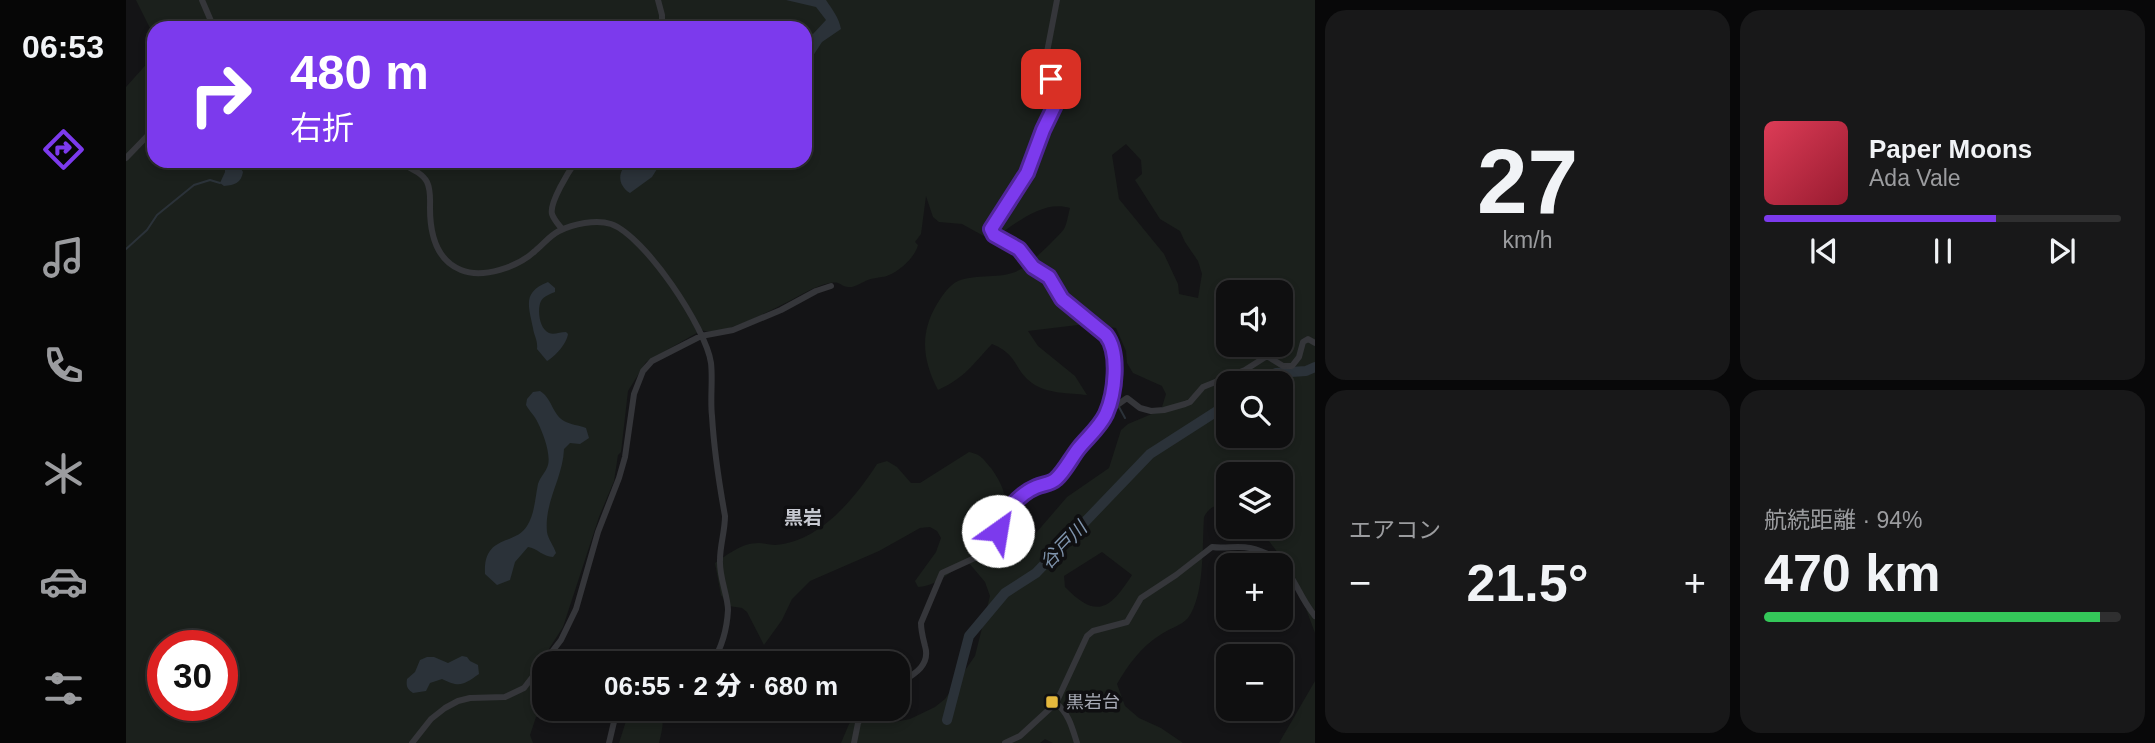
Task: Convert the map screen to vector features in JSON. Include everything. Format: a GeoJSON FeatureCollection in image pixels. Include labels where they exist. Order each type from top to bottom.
{"type":"FeatureCollection","features":[{"type":"Feature","properties":{"kind":"street"},"geometry":{"type":"LineString","coordinates":[[202,0],[211,21]]}},
{"type":"Feature","properties":{"kind":"street"},"geometry":{"type":"LineString","coordinates":[[658,0],[662,21]]}},
{"type":"Feature","properties":{"kind":"street"},"geometry":{"type":"LineString","coordinates":[[1058,0],[1047,52],[1056,103],[1027,173],[991,229],[994,235],[1019,249],[1033,267],[1049,277],[1062,299],[1110,340],[1115,364],[1108,412]]}},
{"type":"Feature","properties":{"kind":"street"},"geometry":{"type":"LineString","coordinates":[[126,158],[147,136]]}},
{"type":"Feature","properties":{"kind":"street"},"geometry":{"type":"LineString","coordinates":[[409,168],[428,183],[430,220],[436,244],[447,261],[464,271],[479,274],[506,267],[528,257],[550,236],[562,229],[586,223],[610,224],[628,234],[658,266],[696,324],[711,361],[712,415],[725,529],[720,563],[728,609],[719,651]]}},
{"type":"Feature","properties":{"kind":"street"},"geometry":{"type":"LineString","coordinates":[[562,229],[553,216],[552,208],[571,168]]}},
{"type":"Feature","properties":{"kind":"street"},"geometry":{"type":"LineString","coordinates":[[412,743],[431,719],[458,701],[505,696],[524,688],[561,640],[573,615],[598,532],[619,478],[628,440],[631,405],[638,382],[652,361],[701,336],[733,330],[781,310],[816,290],[831,286]]}},
{"type":"Feature","properties":{"kind":"street"},"geometry":{"type":"LineString","coordinates":[[910,677],[918,672],[925,662],[926,650],[921,623],[939,578],[947,569],[992,550],[996,544],[999,524],[1013,505],[1031,489],[1055,480],[1108,412],[1127,398],[1140,408],[1151,411],[1185,404],[1203,387],[1245,370],[1267,356],[1283,366],[1292,366],[1299,357],[1303,342],[1308,339],[1315,343]]}},
{"type":"Feature","properties":{"kind":"street"},"geometry":{"type":"LineString","coordinates":[[1005,743],[1020,736],[1056,703],[1090,633],[1127,622],[1141,598],[1212,547],[1246,547],[1282,563],[1315,616]]}},
{"type":"Feature","properties":{"kind":"street"},"geometry":{"type":"LineString","coordinates":[[1056,703],[1071,721],[1077,743]]}},
{"type":"Feature","properties":{"kind":"street"},"geometry":{"type":"LineString","coordinates":[[609,743],[614,721]]}},
{"type":"Feature","properties":{"kind":"street"},"geometry":{"type":"LineString","coordinates":[[854,743],[859,721]]}},
{"type":"Feature","properties":{"kind":"shaded area"},"geometry":{"type":"Polygon","coordinates":[[[136,0],[1315,0],[1315,633],[1293,574],[1293,553],[1278,553],[1267,539],[1293,539],[1293,462],[1216,462],[1216,506],[1204,517],[1202,570],[1193,608],[1185,621],[1160,635],[1141,651],[1117,684],[1125,706],[1139,718],[1161,728],[1183,743],[1053,743],[1045,739],[1040,743],[841,743],[853,721],[910,721],[935,707],[945,699],[975,656],[990,596],[985,582],[969,563],[964,563],[936,582],[918,587],[915,581],[936,552],[941,538],[937,531],[930,527],[920,528],[879,551],[810,581],[792,599],[782,620],[764,645],[747,612],[742,608],[729,606],[721,595],[715,563],[746,545],[775,545],[807,536],[847,504],[877,464],[887,461],[897,467],[911,483],[920,483],[969,452],[977,454],[984,459],[1002,486],[1006,502],[1005,538],[1009,543],[1024,542],[1036,533],[1067,497],[1109,468],[1121,430],[1162,407],[1166,394],[1162,386],[1133,373],[1116,328],[1086,324],[1028,331],[1038,346],[1075,376],[1087,395],[1038,387],[1026,378],[1012,357],[992,344],[962,375],[938,390],[926,358],[925,337],[931,315],[943,294],[958,281],[1006,274],[1025,266],[1064,229],[1070,208],[1059,206],[1038,210],[991,240],[962,224],[939,222],[933,217],[926,196],[921,234],[915,242],[918,245],[916,250],[907,263],[894,273],[851,287],[838,283],[822,285],[740,324],[712,332],[702,330],[646,362],[628,391],[621,452],[618,455],[614,481],[599,517],[563,627],[548,651],[532,651],[532,721],[535,721],[530,735],[533,743],[126,743],[126,87],[147,63],[147,168],[812,168],[812,21],[147,22],[136,0]],[[1126,144],[1112,155],[1119,199],[1164,254],[1178,284],[1179,294],[1198,298],[1202,274],[1198,261],[1180,231],[1160,219],[1135,180],[1142,174],[1141,160],[1126,144]],[[1102,552],[1064,576],[1065,587],[1094,607],[1110,602],[1132,575],[1102,552]]]}},
{"type":"Feature","properties":{"kind":"shaded area"},"geometry":{"type":"Polygon","coordinates":[[[786,0],[826,0],[840,25],[841,29],[822,42],[812,57],[812,34],[826,20],[816,7],[786,0]]]}},
{"type":"Feature","properties":{"kind":"shaded area"},"geometry":{"type":"Polygon","coordinates":[[[225,168],[241,168],[243,172],[239,181],[224,186],[220,183],[225,168]]]}},
{"type":"Feature","properties":{"kind":"shaded area"},"geometry":{"type":"Polygon","coordinates":[[[658,168],[652,177],[630,193],[622,185],[620,177],[623,169],[658,168]]]}},
{"type":"Feature","properties":{"kind":"shaded area"},"geometry":{"type":"Polygon","coordinates":[[[548,282],[555,288],[555,292],[541,301],[541,323],[549,333],[568,334],[560,349],[547,361],[537,349],[529,300],[534,290],[548,282]]]}},
{"type":"Feature","properties":{"kind":"shaded area"},"geometry":{"type":"Polygon","coordinates":[[[540,391],[560,418],[586,428],[589,438],[580,444],[570,443],[564,449],[547,521],[548,535],[556,553],[549,557],[528,547],[515,562],[510,580],[497,585],[485,574],[489,552],[501,542],[522,532],[527,526],[538,484],[548,465],[544,438],[526,405],[533,392],[540,391]]]}},
{"type":"Feature","properties":{"kind":"shaded area"},"geometry":{"type":"Polygon","coordinates":[[[462,656],[478,665],[479,674],[469,681],[453,684],[442,679],[430,683],[426,691],[413,693],[408,689],[407,679],[415,672],[420,660],[434,657],[448,663],[462,656]]]}},
{"type":"Feature","properties":{"kind":"shaded area"},"geometry":{"type":"Polygon","coordinates":[[[1315,681],[1315,743],[1279,743],[1315,681]]]}},
{"type":"Feature","properties":{"kind":"shaded area"},"geometry":{"type":"Polygon","coordinates":[[[626,721],[663,721],[659,743],[619,743],[626,721]]]}},
{"type":"Feature","properties":{"kind":"waterway"},"geometry":{"type":"LineString","coordinates":[[126,249],[147,230],[157,215],[194,185],[210,180],[220,183]]}},
{"type":"Feature","properties":{"kind":"waterway","name":"谷戸川"},"geometry":{"type":"LineString","coordinates":[[1293,372],[1315,367]]}},
{"type":"Feature","properties":{"kind":"waterway"},"geometry":{"type":"LineString","coordinates":[[1119,407],[1125,418]]}},
{"type":"Feature","properties":{"kind":"waterway","name":"谷戸川"},"geometry":{"type":"LineString","coordinates":[[947,720],[969,636],[1005,593],[1036,573],[1150,454],[1216,412]]}},
{"type":"Feature","properties":{"kind":"place","name":"黒岩台"},"geometry":{"type":"Point","coordinates":[1052,702]}},
{"type":"Feature","properties":{"kind":"district","name":"黒岩"},"geometry":{"type":"Point","coordinates":[803,517]}},
{"type":"Feature","properties":{"kind":"route"},"geometry":{"type":"LineString","coordinates":[[998,531],[1002,519],[1018,499],[1031,489],[1055,480],[1098,427],[1106,413],[1114,377],[1114,354],[1106,335],[1062,299],[1049,277],[1033,267],[1019,249],[994,235],[991,229],[1027,173],[1056,103],[1051,79]]}}]}
